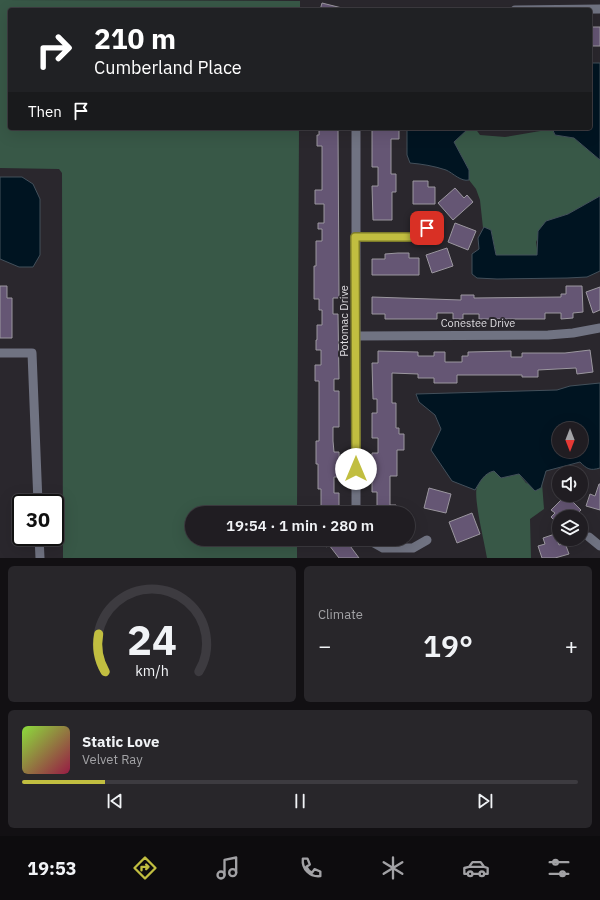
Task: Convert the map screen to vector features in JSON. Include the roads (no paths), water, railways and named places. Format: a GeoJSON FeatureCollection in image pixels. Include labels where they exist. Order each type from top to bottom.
{"type":"FeatureCollection","features":[{"type":"Feature","properties":{"kind":"street","name":"Potomac Drive"},"geometry":{"type":"LineString","coordinates":[[356,130],[356,506]]}},
{"type":"Feature","properties":{"kind":"street"},"geometry":{"type":"LineString","coordinates":[[355,237],[417,237],[427,228]]}},
{"type":"Feature","properties":{"kind":"street","name":"Conestee Drive"},"geometry":{"type":"LineString","coordinates":[[356,336],[548,335],[573,333],[600,328]]}},
{"type":"Feature","properties":{"kind":"street"},"geometry":{"type":"LineString","coordinates":[[0,353],[32,353],[38,494]]}},
{"type":"Feature","properties":{"kind":"street"},"geometry":{"type":"LineString","coordinates":[[589,537],[600,546]]}},
{"type":"Feature","properties":{"kind":"street"},"geometry":{"type":"LineString","coordinates":[[380,546],[384,548],[413,548],[427,540]]}},
{"type":"Feature","properties":{"kind":"street"},"geometry":{"type":"LineString","coordinates":[[39,546],[40,558]]}},
{"type":"Feature","properties":{"kind":"water"},"geometry":{"type":"Polygon","coordinates":[[[592,63],[600,63],[600,160],[574,138],[555,135],[553,130],[592,130],[592,63]]]}},
{"type":"Feature","properties":{"kind":"water"},"geometry":{"type":"Polygon","coordinates":[[[407,130],[467,130],[454,142],[469,170],[469,180],[460,179],[446,170],[428,165],[410,163],[407,155],[407,130]]]}},
{"type":"Feature","properties":{"kind":"water"},"geometry":{"type":"Polygon","coordinates":[[[0,177],[22,177],[33,184],[40,199],[40,255],[33,267],[19,267],[0,259],[0,177]]]}},
{"type":"Feature","properties":{"kind":"water"},"geometry":{"type":"Polygon","coordinates":[[[600,196],[600,271],[587,277],[567,278],[497,279],[477,278],[472,274],[472,254],[479,249],[478,238],[484,227],[491,230],[496,255],[537,255],[538,231],[546,221],[568,214],[600,196]]]}},
{"type":"Feature","properties":{"kind":"water"},"geometry":{"type":"Polygon","coordinates":[[[600,383],[600,468],[589,469],[588,466],[585,466],[580,462],[565,466],[552,466],[552,469],[546,471],[541,488],[535,491],[519,474],[501,478],[494,471],[491,472],[483,478],[475,490],[452,481],[431,450],[441,429],[435,415],[419,402],[416,394],[557,390],[570,386],[600,383]]]}}]}
